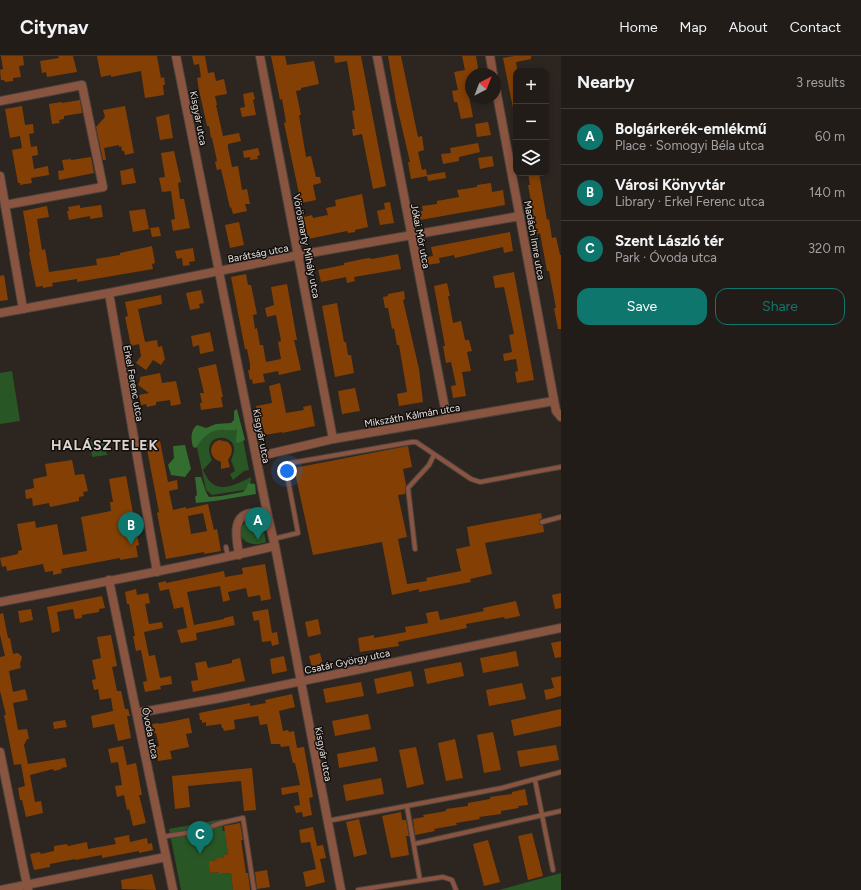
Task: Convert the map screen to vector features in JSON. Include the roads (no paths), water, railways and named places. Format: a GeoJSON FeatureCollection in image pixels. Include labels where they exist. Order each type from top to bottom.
{"type":"FeatureCollection","features":[{"type":"Feature","properties":{"kind":"street","name":"Kisgyár utca"},"geometry":{"type":"LineString","coordinates":[[176,56],[274,543],[341,890]]}},
{"type":"Feature","properties":{"kind":"street","name":"Vörösmarty Mihály utca"},"geometry":{"type":"LineString","coordinates":[[260,56],[333,440]]}},
{"type":"Feature","properties":{"kind":"street","name":"Jókai Mór utca"},"geometry":{"type":"LineString","coordinates":[[377,56],[447,419]]}},
{"type":"Feature","properties":{"kind":"street"},"geometry":{"type":"LineString","coordinates":[[490,56],[492,68]]}},
{"type":"Feature","properties":{"kind":"street"},"geometry":{"type":"LineString","coordinates":[[0,101],[82,85],[103,186],[5,205]]}},
{"type":"Feature","properties":{"kind":"street","name":"Madách Imre utca"},"geometry":{"type":"LineString","coordinates":[[499,104],[554,401]]}},
{"type":"Feature","properties":{"kind":"street"},"geometry":{"type":"LineString","coordinates":[[0,176],[23,308]]}},
{"type":"Feature","properties":{"kind":"street","name":"Barátság utca"},"geometry":{"type":"LineString","coordinates":[[0,313],[298,255],[520,216]]}},
{"type":"Feature","properties":{"kind":"street","name":"Erkel Ferenc utca"},"geometry":{"type":"LineString","coordinates":[[109,293],[157,572]]}},
{"type":"Feature","properties":{"kind":"street"},"geometry":{"type":"LineString","coordinates":[[554,401],[556,411],[561,417]]}},
{"type":"Feature","properties":{"kind":"street","name":"Mikszáth Kálmán utca"},"geometry":{"type":"LineString","coordinates":[[256,456],[333,440],[554,401]]}},
{"type":"Feature","properties":{"kind":"street"},"geometry":{"type":"LineString","coordinates":[[239,555],[236,528],[241,518],[252,513],[268,517]]}},
{"type":"Feature","properties":{"kind":"street"},"geometry":{"type":"LineString","coordinates":[[0,602],[228,558],[274,543]]}},
{"type":"Feature","properties":{"kind":"street","name":"Óvoda utca"},"geometry":{"type":"LineString","coordinates":[[109,580],[173,890]]}},
{"type":"Feature","properties":{"kind":"street","name":"Csatár György utca"},"geometry":{"type":"LineString","coordinates":[[137,713],[561,628]]}},
{"type":"Feature","properties":{"kind":"street"},"geometry":{"type":"LineString","coordinates":[[0,752],[27,888]]}},
{"type":"Feature","properties":{"kind":"street"},"geometry":{"type":"LineString","coordinates":[[1,890],[27,888],[166,857]]}},
{"type":"Feature","properties":{"kind":"lane"},"geometry":{"type":"LineString","coordinates":[[274,543],[298,533],[285,464],[416,442],[471,479],[480,482],[561,467]]}},
{"type":"Feature","properties":{"kind":"lane"},"geometry":{"type":"LineString","coordinates":[[415,549],[408,488],[429,465],[434,455]]}},
{"type":"Feature","properties":{"kind":"lane"},"geometry":{"type":"LineString","coordinates":[[542,522],[561,517]]}},
{"type":"Feature","properties":{"kind":"lane"},"geometry":{"type":"LineString","coordinates":[[226,547],[228,558]]}},
{"type":"Feature","properties":{"kind":"lane"},"geometry":{"type":"LineString","coordinates":[[327,821],[502,788],[561,772]]}},
{"type":"Feature","properties":{"kind":"lane"},"geometry":{"type":"LineString","coordinates":[[535,780],[553,870]]}},
{"type":"Feature","properties":{"kind":"lane"},"geometry":{"type":"LineString","coordinates":[[407,807],[420,880]]}},
{"type":"Feature","properties":{"kind":"lane"},"geometry":{"type":"LineString","coordinates":[[414,844],[561,811]]}},
{"type":"Feature","properties":{"kind":"lane"},"geometry":{"type":"LineString","coordinates":[[161,837],[199,831],[221,823],[243,818],[254,890]]}},
{"type":"Feature","properties":{"kind":"lane"},"geometry":{"type":"LineString","coordinates":[[358,890],[441,877],[448,878],[453,882],[456,890]]}},
{"type":"Feature","properties":{"kind":"place","name":"Bolgárkerék-emlékmű"},"geometry":{"type":"Point","coordinates":[258,540]}},
{"type":"Feature","properties":{"kind":"place","name":"Városi Könyvtár"},"geometry":{"type":"Point","coordinates":[131,545]}},
{"type":"Feature","properties":{"kind":"place","name":"Szent László tér"},"geometry":{"type":"Point","coordinates":[200,854]}},
{"type":"Feature","properties":{"kind":"district","name":"HALÁSZTELEK"},"geometry":{"type":"Point","coordinates":[105,445]}}]}
